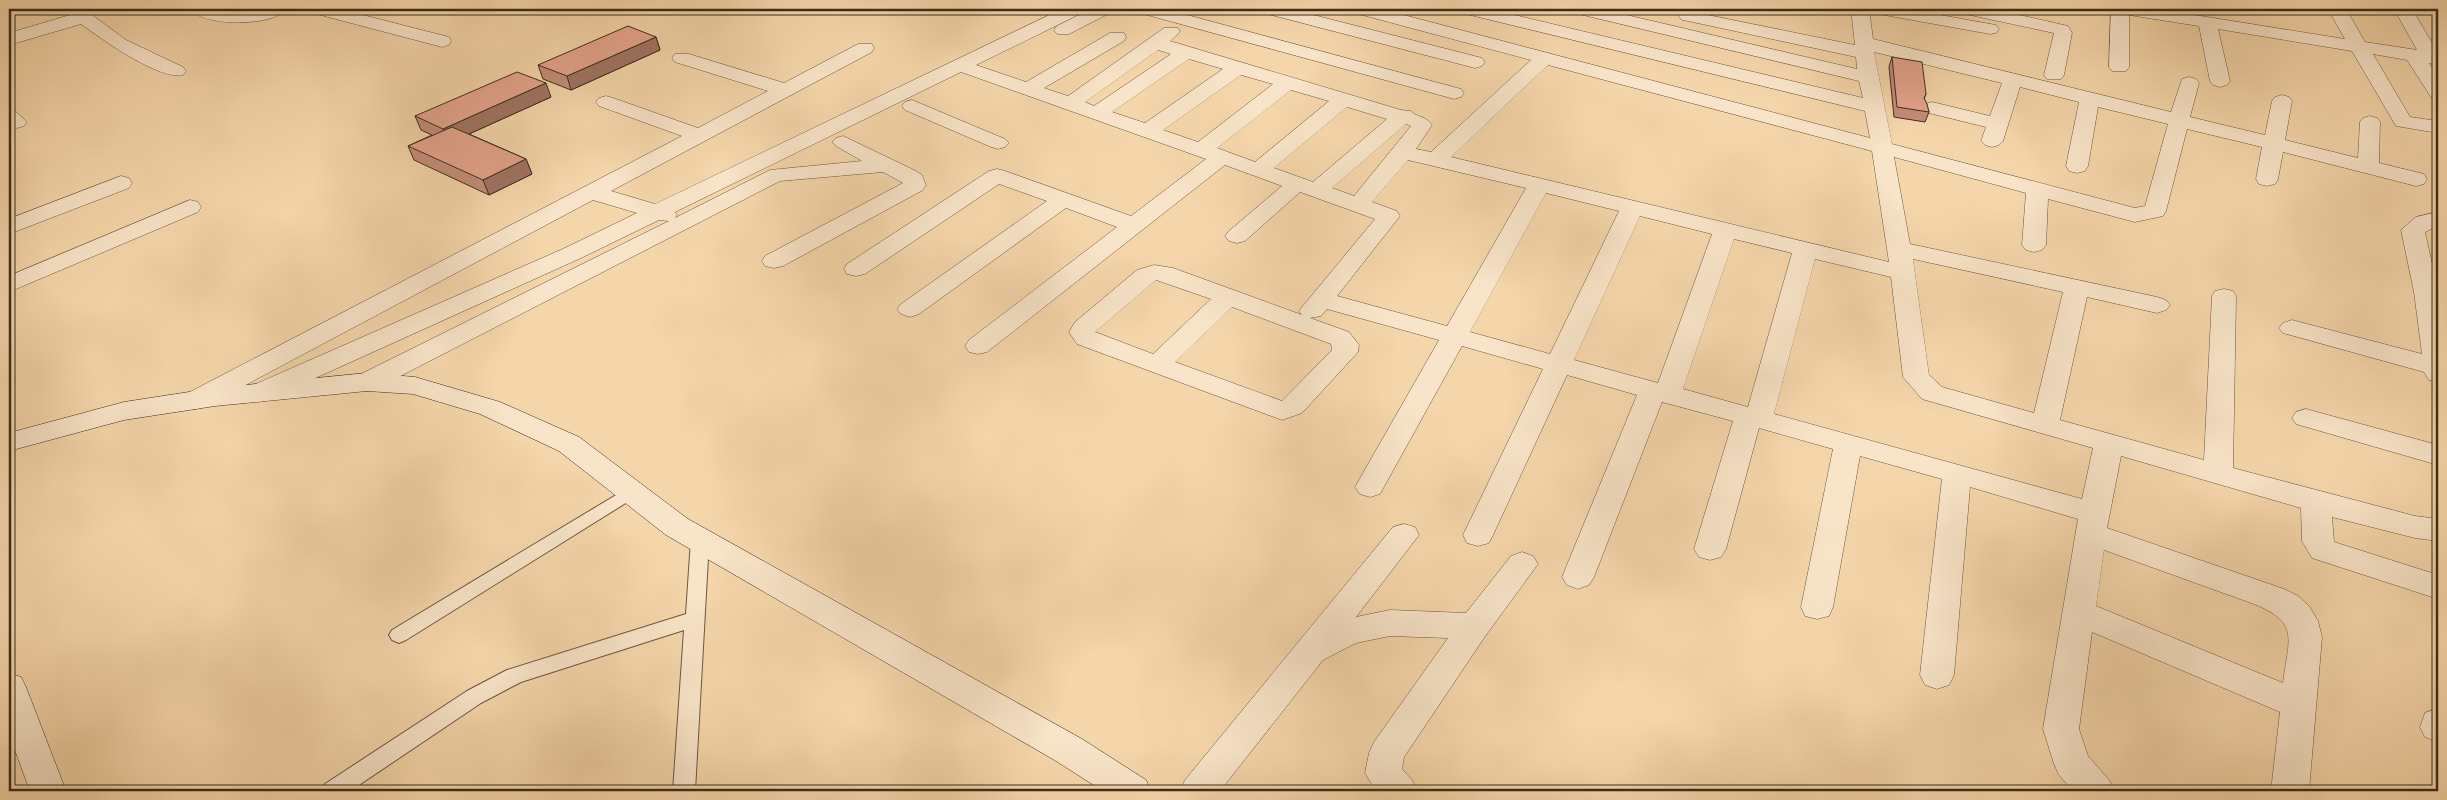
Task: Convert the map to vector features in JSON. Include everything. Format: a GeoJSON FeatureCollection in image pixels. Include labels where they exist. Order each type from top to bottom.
{"type":"FeatureCollection","features":[{"type":"Feature","properties":{"kind":"street"},"geometry":{"type":"LineString","coordinates":[[199,9],[220,16],[238,19],[277,9]]}},
{"type":"Feature","properties":{"kind":"street"},"geometry":{"type":"LineString","coordinates":[[319,9],[442,41]]}},
{"type":"Feature","properties":{"kind":"street"},"geometry":{"type":"LineString","coordinates":[[367,382],[912,106],[971,69],[1076,9]]}},
{"type":"Feature","properties":{"kind":"street"},"geometry":{"type":"LineString","coordinates":[[259,393],[573,253],[1104,9]]}},
{"type":"Feature","properties":{"kind":"street"},"geometry":{"type":"LineString","coordinates":[[1146,9],[1454,92]]}},
{"type":"Feature","properties":{"kind":"street"},"geometry":{"type":"LineString","coordinates":[[1270,9],[1475,62]]}},
{"type":"Feature","properties":{"kind":"street"},"geometry":{"type":"LineString","coordinates":[[1361,9],[2135,215],[2156,211],[2189,83]]}},
{"type":"Feature","properties":{"kind":"street"},"geometry":{"type":"LineString","coordinates":[[1258,170],[1335,96],[1362,66],[1435,9]]}},
{"type":"Feature","properties":{"kind":"street"},"geometry":{"type":"LineString","coordinates":[[1468,9],[1875,107]]}},
{"type":"Feature","properties":{"kind":"street"},"geometry":{"type":"LineString","coordinates":[[1579,9],[1866,58],[2013,80],[2416,179]]}},
{"type":"Feature","properties":{"kind":"street"},"geometry":{"type":"LineString","coordinates":[[1860,9],[1866,58],[1901,261],[1916,377],[1932,393],[2316,502],[2415,527],[2438,530]]}},
{"type":"Feature","properties":{"kind":"street"},"geometry":{"type":"LineString","coordinates":[[1879,9],[2013,33]]}},
{"type":"Feature","properties":{"kind":"street"},"geometry":{"type":"LineString","coordinates":[[1967,9],[2043,24],[2062,30],[2063,33],[2054,75]]}},
{"type":"Feature","properties":{"kind":"street"},"geometry":{"type":"LineString","coordinates":[[2119,67],[2120,9]]}},
{"type":"Feature","properties":{"kind":"street"},"geometry":{"type":"LineString","coordinates":[[2125,9],[2427,57]]}},
{"type":"Feature","properties":{"kind":"street"},"geometry":{"type":"LineString","coordinates":[[2338,9],[2404,122],[2438,127]]}},
{"type":"Feature","properties":{"kind":"street"},"geometry":{"type":"LineString","coordinates":[[2403,9],[2427,57],[2438,93]]}},
{"type":"Feature","properties":{"kind":"street"},"geometry":{"type":"LineString","coordinates":[[368,21],[396,12]]}},
{"type":"Feature","properties":{"kind":"street"},"geometry":{"type":"LineString","coordinates":[[9,39],[78,13],[119,44],[176,71]]}},
{"type":"Feature","properties":{"kind":"street"},"geometry":{"type":"LineString","coordinates":[[1674,13],[1866,58]]}},
{"type":"Feature","properties":{"kind":"street"},"geometry":{"type":"LineString","coordinates":[[1070,104],[1189,20]]}},
{"type":"Feature","properties":{"kind":"street"},"geometry":{"type":"LineString","coordinates":[[2207,22],[2220,81]]}},
{"type":"Feature","properties":{"kind":"street"},"geometry":{"type":"LineString","coordinates":[[1028,89],[1117,37]]}},
{"type":"Feature","properties":{"kind":"street"},"geometry":{"type":"LineString","coordinates":[[1156,43],[1404,115],[1420,122],[1422,125],[1403,152],[1358,205]]}},
{"type":"Feature","properties":{"kind":"street"},"geometry":{"type":"LineString","coordinates":[[196,400],[865,48]]}},
{"type":"Feature","properties":{"kind":"street"},"geometry":{"type":"LineString","coordinates":[[1097,113],[1186,52]]}},
{"type":"Feature","properties":{"kind":"street"},"geometry":{"type":"LineString","coordinates":[[682,58],[786,90]]}},
{"type":"Feature","properties":{"kind":"street"},"geometry":{"type":"LineString","coordinates":[[1435,160],[1544,58]]}},
{"type":"Feature","properties":{"kind":"street"},"geometry":{"type":"LineString","coordinates":[[1148,131],[1239,68]]}},
{"type":"Feature","properties":{"kind":"street"},"geometry":{"type":"LineString","coordinates":[[971,69],[1389,216],[1302,324]]}},
{"type":"Feature","properties":{"kind":"street"},"geometry":{"type":"LineString","coordinates":[[1932,108],[1995,133],[2013,80]]}},
{"type":"Feature","properties":{"kind":"street"},"geometry":{"type":"LineString","coordinates":[[978,346],[1134,225],[1288,82]]}},
{"type":"Feature","properties":{"kind":"street"},"geometry":{"type":"LineString","coordinates":[[2077,166],[2089,100]]}},
{"type":"Feature","properties":{"kind":"street"},"geometry":{"type":"LineString","coordinates":[[2267,179],[2282,101]]}},
{"type":"Feature","properties":{"kind":"street"},"geometry":{"type":"LineString","coordinates":[[606,102],[699,135]]}},
{"type":"Feature","properties":{"kind":"street"},"geometry":{"type":"LineString","coordinates":[[912,106],[998,143]]}},
{"type":"Feature","properties":{"kind":"street"},"geometry":{"type":"LineString","coordinates":[[1237,236],[1308,187],[1404,115]]}},
{"type":"Feature","properties":{"kind":"street"},"geometry":{"type":"LineString","coordinates":[[2368,168],[2370,122]]}},
{"type":"Feature","properties":{"kind":"street"},"geometry":{"type":"LineString","coordinates":[[774,261],[915,185],[914,180],[843,142]]}},
{"type":"Feature","properties":{"kind":"street"},"geometry":{"type":"LineString","coordinates":[[1403,152],[1805,251],[1901,261],[2077,287],[2157,305]]}},
{"type":"Feature","properties":{"kind":"street"},"geometry":{"type":"LineString","coordinates":[[778,175],[886,164]]}},
{"type":"Feature","properties":{"kind":"street"},"geometry":{"type":"LineString","coordinates":[[856,269],[997,176],[1062,201],[1134,225]]}},
{"type":"Feature","properties":{"kind":"street"},"geometry":{"type":"LineString","coordinates":[[9,227],[121,183]]}},
{"type":"Feature","properties":{"kind":"street"},"geometry":{"type":"LineString","coordinates":[[1370,487],[1539,185]]}},
{"type":"Feature","properties":{"kind":"street"},"geometry":{"type":"LineString","coordinates":[[2034,245],[2037,189]]}},
{"type":"Feature","properties":{"kind":"street"},"geometry":{"type":"LineString","coordinates":[[591,192],[686,221]]}},
{"type":"Feature","properties":{"kind":"street"},"geometry":{"type":"LineString","coordinates":[[910,309],[1062,201]]}},
{"type":"Feature","properties":{"kind":"street"},"geometry":{"type":"LineString","coordinates":[[9,285],[190,207]]}},
{"type":"Feature","properties":{"kind":"street"},"geometry":{"type":"LineString","coordinates":[[1478,535],[1632,208]]}},
{"type":"Feature","properties":{"kind":"street"},"geometry":{"type":"LineString","coordinates":[[2292,328],[2438,369],[2432,293],[2413,230],[2424,222],[2438,218]]}},
{"type":"Feature","properties":{"kind":"street"},"geometry":{"type":"LineString","coordinates":[[1578,577],[1660,392],[1725,231]]}},
{"type":"Feature","properties":{"kind":"street"},"geometry":{"type":"LineString","coordinates":[[1710,550],[1805,251]]}},
{"type":"Feature","properties":{"kind":"street"},"geometry":{"type":"LineString","coordinates":[[1154,272],[1164,273],[1302,324],[1340,338],[1346,345],[1345,352],[1292,407],[1282,411],[1086,338],[1082,332],[1084,326],[1146,275],[1154,272]]}},
{"type":"Feature","properties":{"kind":"street"},"geometry":{"type":"LineString","coordinates":[[2045,426],[2077,287]]}},
{"type":"Feature","properties":{"kind":"street"},"geometry":{"type":"LineString","coordinates":[[2218,474],[2224,296]]}},
{"type":"Feature","properties":{"kind":"street"},"geometry":{"type":"LineString","coordinates":[[1158,364],[1228,297]]}},
{"type":"Feature","properties":{"kind":"street"},"geometry":{"type":"LineString","coordinates":[[1322,300],[1957,472],[2092,523],[2265,595],[2289,607],[2300,616],[2304,626],[2290,791]]}},
{"type":"Feature","properties":{"kind":"street"},"geometry":{"type":"LineString","coordinates":[[9,442],[124,412],[196,400],[367,382],[415,386],[490,408],[569,444],[677,527],[1068,750],[1121,788]]}},
{"type":"Feature","properties":{"kind":"street"},"geometry":{"type":"LineString","coordinates":[[2306,418],[2438,455]]}},
{"type":"Feature","properties":{"kind":"street"},"geometry":{"type":"LineString","coordinates":[[1817,608],[1848,443]]}},
{"type":"Feature","properties":{"kind":"street"},"geometry":{"type":"LineString","coordinates":[[2096,791],[2072,764],[2061,729],[2092,523],[2109,443]]}},
{"type":"Feature","properties":{"kind":"street"},"geometry":{"type":"LineString","coordinates":[[1936,675],[1957,472]]}},
{"type":"Feature","properties":{"kind":"street"},"geometry":{"type":"LineString","coordinates":[[2316,502],[2317,541],[2323,550],[2438,586]]}},
{"type":"Feature","properties":{"kind":"street"},"geometry":{"type":"LineString","coordinates":[[1198,791],[1404,535]]}},
{"type":"Feature","properties":{"kind":"street"},"geometry":{"type":"LineString","coordinates":[[1399,791],[1383,774],[1387,753],[1474,626],[1522,564]]}},
{"type":"Feature","properties":{"kind":"street"},"geometry":{"type":"LineString","coordinates":[[2078,612],[2298,704]]}},
{"type":"Feature","properties":{"kind":"street"},"geometry":{"type":"LineString","coordinates":[[1309,653],[1348,632],[1390,623],[1474,626]]}},
{"type":"Feature","properties":{"kind":"street"},"geometry":{"type":"LineString","coordinates":[[9,688],[48,791]]}},
{"type":"Feature","properties":{"kind":"lane"},"geometry":{"type":"LineString","coordinates":[[399,635],[631,492]]}},
{"type":"Feature","properties":{"kind":"lane"},"geometry":{"type":"LineString","coordinates":[[684,791],[700,540]]}},
{"type":"Feature","properties":{"kind":"lane"},"geometry":{"type":"LineString","coordinates":[[333,791],[474,697],[514,676],[695,619]]}},
{"type":"Feature","properties":{"kind":"building"},"geometry":{"type":"Polygon","coordinates":[[[628,26],[656,37],[567,76],[538,65],[628,26]]]}},
{"type":"Feature","properties":{"kind":"building"},"geometry":{"type":"Polygon","coordinates":[[[1892,57],[1922,62],[1926,94],[1924,98],[1929,112],[1897,107],[1892,57]]]}},
{"type":"Feature","properties":{"kind":"building"},"geometry":{"type":"Polygon","coordinates":[[[517,72],[546,83],[443,129],[415,116],[517,72]]]}},
{"type":"Feature","properties":{"kind":"building"},"geometry":{"type":"Polygon","coordinates":[[[452,127],[526,159],[483,180],[408,146],[452,127]]]}}]}
